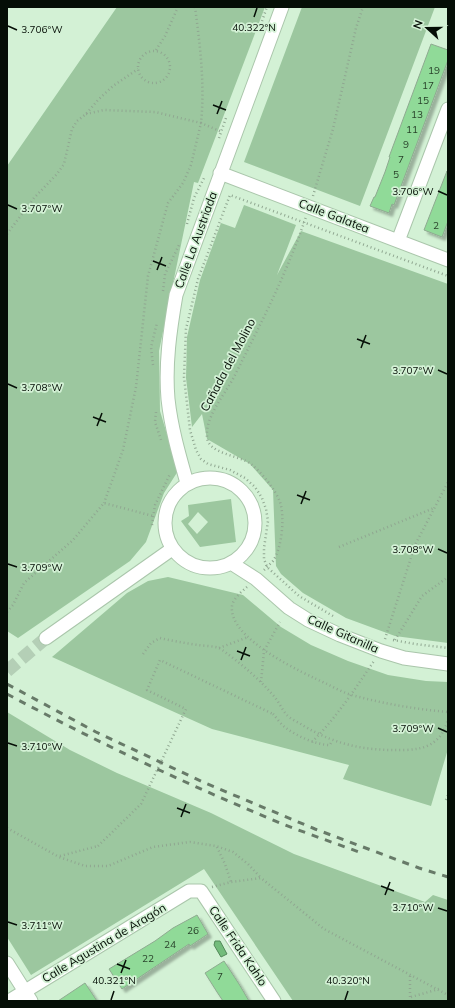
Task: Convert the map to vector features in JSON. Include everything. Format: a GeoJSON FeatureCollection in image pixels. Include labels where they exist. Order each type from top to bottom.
{"type":"FeatureCollection","features":[{"type":"Feature","properties":{"kind":"street","name":"Calle La Austriada"},"geometry":{"type":"LineString","coordinates":[[187,482],[176,442],[168,399],[167,364],[169,338],[176,295],[282,7]]}},
{"type":"Feature","properties":{"kind":"street"},"geometry":{"type":"LineString","coordinates":[[398,241],[448,109]]}},
{"type":"Feature","properties":{"kind":"street","name":"Calle Galatea"},"geometry":{"type":"LineString","coordinates":[[220,173],[448,260]]}},
{"type":"Feature","properties":{"kind":"street"},"geometry":{"type":"LineString","coordinates":[[208,476],[225,479],[239,487],[251,502],[255,522],[251,543],[244,554],[231,563],[213,568],[197,567],[180,558],[172,549],[165,531],[164,515],[175,493],[187,482],[208,476]]}},
{"type":"Feature","properties":{"kind":"street"},"geometry":{"type":"LineString","coordinates":[[46,638],[172,549]]}},
{"type":"Feature","properties":{"kind":"street","name":"Calle Gitanilla"},"geometry":{"type":"LineString","coordinates":[[231,563],[256,578],[290,608],[308,620],[340,636],[404,658],[448,664]]}},
{"type":"Feature","properties":{"kind":"street","name":"Calle Agustina de Aragón"},"geometry":{"type":"LineString","coordinates":[[9,1001],[28,996],[189,891],[201,891]]}},
{"type":"Feature","properties":{"kind":"street","name":"Calle Frida Kahlo"},"geometry":{"type":"LineString","coordinates":[[201,891],[274,1001]]}},
{"type":"Feature","properties":{"kind":"street"},"geometry":{"type":"LineString","coordinates":[[7,963],[28,996]]}},
{"type":"Feature","properties":{"kind":"path"},"geometry":{"type":"LineString","coordinates":[[156,50],[165,36],[178,7]]}},
{"type":"Feature","properties":{"kind":"path"},"geometry":{"type":"LineString","coordinates":[[7,612],[13,605],[24,583],[73,540],[104,503],[123,450],[136,387],[148,276],[168,203],[183,184],[191,165],[201,123],[203,103],[202,75],[200,43],[195,7]]}},
{"type":"Feature","properties":{"kind":"path","name":"Cañada del Molino"},"geometry":{"type":"LineString","coordinates":[[363,7],[356,28],[333,129],[304,222],[258,328],[234,377],[211,416],[207,428],[207,439],[212,447],[250,464],[261,474],[280,502],[283,517],[281,539],[274,560],[239,594],[232,606],[234,618],[242,631],[264,651],[302,673],[350,695],[407,708],[448,712]]}},
{"type":"Feature","properties":{"kind":"path"},"geometry":{"type":"LineString","coordinates":[[156,50],[165,55],[168,59],[170,64],[168,75],[160,82],[149,82],[141,75],[138,69],[139,63],[144,55],[150,51],[156,50]]}},
{"type":"Feature","properties":{"kind":"path"},"geometry":{"type":"LineString","coordinates":[[7,234],[34,198],[57,174],[64,164],[72,129],[77,121],[86,114],[103,95],[138,69]]}},
{"type":"Feature","properties":{"kind":"path"},"geometry":{"type":"LineString","coordinates":[[86,114],[104,110],[155,112],[201,123],[234,137]]}},
{"type":"Feature","properties":{"kind":"path"},"geometry":{"type":"LineString","coordinates":[[339,619],[299,596],[267,567],[264,558],[264,548],[268,521],[262,498],[255,487],[245,478],[230,470],[208,464],[201,459],[196,450],[190,430],[184,377],[186,329],[198,279],[230,194],[448,276]]}},
{"type":"Feature","properties":{"kind":"path"},"geometry":{"type":"LineString","coordinates":[[152,525],[155,506],[170,474]]}},
{"type":"Feature","properties":{"kind":"path"},"geometry":{"type":"LineString","coordinates":[[312,742],[350,695],[381,651],[415,545],[448,482]]}},
{"type":"Feature","properties":{"kind":"path"},"geometry":{"type":"LineString","coordinates":[[104,503],[153,516]]}},
{"type":"Feature","properties":{"kind":"path"},"geometry":{"type":"LineString","coordinates":[[338,547],[434,508]]}},
{"type":"Feature","properties":{"kind":"path"},"geometry":{"type":"LineString","coordinates":[[396,640],[422,596],[448,577]]}},
{"type":"Feature","properties":{"kind":"path"},"geometry":{"type":"LineString","coordinates":[[261,682],[264,651],[280,622]]}},
{"type":"Feature","properties":{"kind":"path"},"geometry":{"type":"LineString","coordinates":[[143,654],[151,643],[160,638],[182,643],[219,648],[248,637]]}},
{"type":"Feature","properties":{"kind":"path"},"geometry":{"type":"LineString","coordinates":[[385,638],[415,644],[448,648]]}},
{"type":"Feature","properties":{"kind":"path"},"geometry":{"type":"LineString","coordinates":[[219,648],[261,682],[273,695],[287,715],[319,735],[332,741],[364,748],[390,750],[419,749],[431,745],[437,740],[444,731],[448,719]]}},
{"type":"Feature","properties":{"kind":"path"},"geometry":{"type":"LineString","coordinates":[[59,857],[98,846],[141,804],[186,709],[147,690],[160,660],[273,714],[285,727],[312,742],[322,745],[330,745],[332,741]]}},
{"type":"Feature","properties":{"kind":"path"},"geometry":{"type":"LineString","coordinates":[[446,800],[448,795]]}},
{"type":"Feature","properties":{"kind":"path"},"geometry":{"type":"LineString","coordinates":[[7,828],[59,857],[85,866],[108,866],[152,847],[190,842],[216,846],[232,852],[248,864],[261,878],[324,929],[448,995]]}},
{"type":"Feature","properties":{"kind":"path"},"geometry":{"type":"LineString","coordinates":[[216,846],[226,864],[231,882]]}},
{"type":"Feature","properties":{"kind":"path"},"geometry":{"type":"LineString","coordinates":[[201,891],[231,882],[261,878]]}},
{"type":"Feature","properties":{"kind":"path"},"geometry":{"type":"LineString","coordinates":[[410,974],[410,1001]]}},
{"type":"Feature","properties":{"kind":"path"},"geometry":{"type":"LineString","coordinates":[[411,996],[439,989]]}},
{"type":"Feature","properties":{"kind":"shaded area"},"geometry":{"type":"Polygon","coordinates":[[[117,7],[265,7],[198,183],[194,182],[159,351],[160,411],[178,471],[164,493],[146,542],[130,561],[18,638],[7,631],[7,166],[117,7]]]}},
{"type":"Feature","properties":{"kind":"shaded area"},"geometry":{"type":"Polygon","coordinates":[[[302,7],[435,7],[360,206],[244,162],[302,7]]]}},
{"type":"Feature","properties":{"kind":"shaded area"},"geometry":{"type":"Polygon","coordinates":[[[244,205],[296,225],[277,275],[301,231],[448,284],[448,643],[395,636],[346,618],[303,593],[281,574],[276,566],[273,490],[250,464],[207,439],[202,414],[192,427],[186,378],[187,337],[200,280],[221,223],[235,228],[244,205]]]}},
{"type":"Feature","properties":{"kind":"shaded area"},"geometry":{"type":"Polygon","coordinates":[[[231,499],[236,542],[200,547],[181,521],[189,516],[188,505],[231,499]],[[198,512],[188,524],[197,534],[208,522],[198,512]]]}},
{"type":"Feature","properties":{"kind":"shaded area"},"geometry":{"type":"Polygon","coordinates":[[[168,577],[243,595],[281,627],[311,645],[348,661],[388,675],[426,681],[448,682],[448,749],[431,806],[343,779],[349,765],[212,729],[52,657],[127,593],[148,581],[168,577]]]}},
{"type":"Feature","properties":{"kind":"shaded area"},"geometry":{"type":"Polygon","coordinates":[[[7,712],[70,750],[117,773],[211,813],[294,854],[425,902],[433,895],[448,900],[448,1001],[293,1001],[204,869],[31,975],[7,937],[7,712]]]}},
{"type":"Feature","properties":{"kind":"shaded area"},"geometry":{"type":"Polygon","coordinates":[[[215,941],[220,941],[227,954],[221,957],[214,945],[215,941]]]}},
{"type":"Feature","properties":{"kind":"building"},"geometry":{"type":"Polygon","coordinates":[[[431,44],[448,50],[448,60],[394,205],[392,204],[389,213],[370,206],[385,172],[389,157],[431,44]]]}},
{"type":"Feature","properties":{"kind":"building"},"geometry":{"type":"Polygon","coordinates":[[[447,171],[448,221],[442,237],[424,230],[447,171]]]}},
{"type":"Feature","properties":{"kind":"building"},"geometry":{"type":"Polygon","coordinates":[[[197,915],[208,934],[190,946],[189,944],[122,989],[109,969],[155,941],[173,928],[197,915]]]}},
{"type":"Feature","properties":{"kind":"building"},"geometry":{"type":"Polygon","coordinates":[[[224,961],[249,1001],[223,1001],[205,973],[224,961]]]}},
{"type":"Feature","properties":{"kind":"building"},"geometry":{"type":"Polygon","coordinates":[[[85,983],[97,1001],[58,1001],[85,983]]]}},
{"type":"Feature","properties":{"kind":"tunnel"},"geometry":{"type":"LineString","coordinates":[[7,671],[46,638]]}},
{"type":"Feature","properties":{"kind":"railway"},"geometry":{"type":"LineString","coordinates":[[7,684],[96,732],[205,783],[315,829],[419,868],[448,877]]}},
{"type":"Feature","properties":{"kind":"railway"},"geometry":{"type":"LineString","coordinates":[[7,694],[109,746],[179,779],[285,825],[359,852]]}}]}
